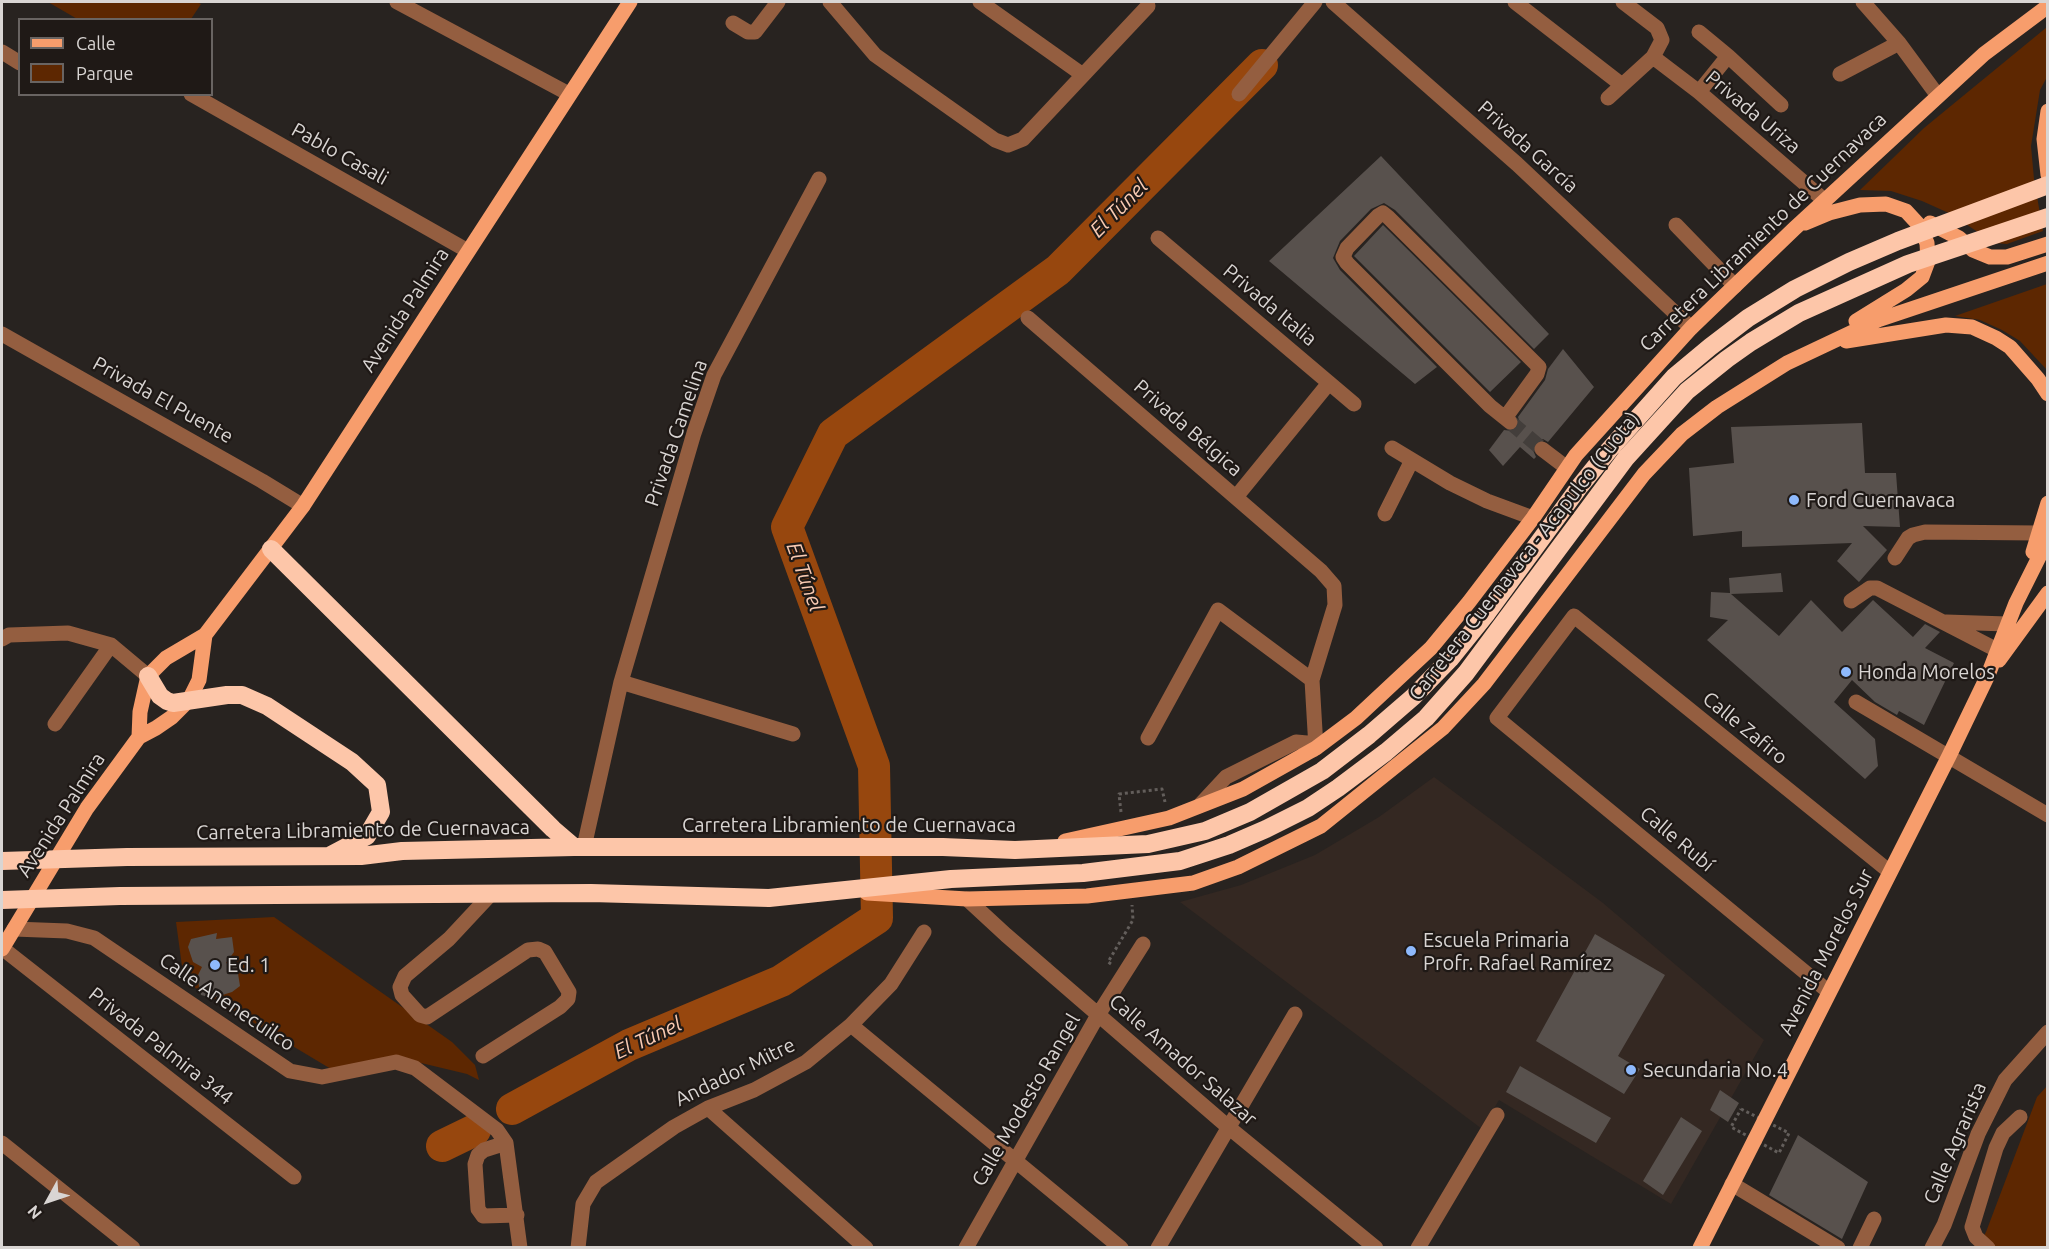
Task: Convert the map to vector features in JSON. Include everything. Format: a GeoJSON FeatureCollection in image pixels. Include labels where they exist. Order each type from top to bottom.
{"type":"FeatureCollection","features":[{"type":"Feature","properties":{"kind":"highway","name":"Carretera Cuernavaca - Acapulco (Cuota)"},"geometry":{"type":"LineString","coordinates":[[843,892],[951,879],[1083,873],[1180,861],[1229,845],[1308,808],[1370,764],[1426,718],[1466,673],[1601,490],[1674,377],[1748,318],[1795,289],[1849,262],[1898,242],[2048,186]]}},
{"type":"Feature","properties":{"kind":"highway","name":"Carretera Cuernavaca - Acapulco (Cuota)"},"geometry":{"type":"LineString","coordinates":[[1015,850],[1148,844],[1184,837],[1206,831],[1250,812],[1322,771],[1404,705],[1450,659],[1487,613],[1580,486],[1642,428],[1751,342],[1799,313],[1908,264],[2048,217]]}},
{"type":"Feature","properties":{"kind":"highway"},"geometry":{"type":"LineString","coordinates":[[271,549],[553,829],[579,847]]}},
{"type":"Feature","properties":{"kind":"highway"},"geometry":{"type":"LineString","coordinates":[[148,676],[155,689],[166,701],[173,703],[242,695],[267,706],[352,762],[377,785],[381,812],[367,836],[330,855]]}},
{"type":"Feature","properties":{"kind":"highway","name":"Carretera Libramiento de Cuernavaca"},"geometry":{"type":"LineString","coordinates":[[2,861],[127,857],[361,856],[402,851],[579,847],[943,847],[1015,850]]}},
{"type":"Feature","properties":{"kind":"highway"},"geometry":{"type":"LineString","coordinates":[[2,900],[120,896],[491,894],[769,898],[843,892]]}},
{"type":"Feature","properties":{"kind":"main road","name":"Avenida Palmira"},"geometry":{"type":"LineString","coordinates":[[148,676],[172,653],[205,635],[303,506],[630,2]]}},
{"type":"Feature","properties":{"kind":"main road","name":"Carretera Libramiento de Cuernavaca"},"geometry":{"type":"LineString","coordinates":[[1015,850],[1093,836],[1168,818],[1244,789],[1315,749],[1356,718],[1431,648],[1533,518],[1576,455],[1691,328],[1824,200],[1984,54],[2048,6]]}},
{"type":"Feature","properties":{"kind":"main road"},"geometry":{"type":"LineString","coordinates":[[2047,170],[2044,139],[2048,111]]}},
{"type":"Feature","properties":{"kind":"main road"},"geometry":{"type":"LineString","coordinates":[[1795,228],[1829,213],[1860,205],[1886,204],[1906,211],[1959,238],[1973,250],[1990,257],[2007,257],[2048,244]]}},
{"type":"Feature","properties":{"kind":"main road"},"geometry":{"type":"LineString","coordinates":[[843,892],[962,899],[1087,896],[1193,883],[1238,867],[1321,826],[1443,728],[1484,684],[1644,474],[1682,434],[1717,407],[1906,290],[1922,277],[1928,261],[1927,243],[1918,224],[1906,211]]}},
{"type":"Feature","properties":{"kind":"main road"},"geometry":{"type":"LineString","coordinates":[[1787,363],[1878,320],[2048,263]]}},
{"type":"Feature","properties":{"kind":"main road"},"geometry":{"type":"LineString","coordinates":[[1828,344],[1946,325],[1972,327],[2010,347],[2031,370],[2048,394]]}},
{"type":"Feature","properties":{"kind":"main road"},"geometry":{"type":"LineString","coordinates":[[1988,675],[2043,536],[2048,503]]}},
{"type":"Feature","properties":{"kind":"main road"},"geometry":{"type":"LineString","coordinates":[[1988,675],[2048,593]]}},
{"type":"Feature","properties":{"kind":"main road","name":"Avenida Palmira"},"geometry":{"type":"LineString","coordinates":[[2,948],[87,808],[139,737],[172,717],[189,700],[199,680],[205,635]]}},
{"type":"Feature","properties":{"kind":"main road","name":"Avenida Morelos Sur"},"geometry":{"type":"LineString","coordinates":[[1700,1248],[1988,675]]}},
{"type":"Feature","properties":{"kind":"main road"},"geometry":{"type":"LineString","coordinates":[[139,737],[140,712],[148,676]]}},
{"type":"Feature","properties":{"kind":"street"},"geometry":{"type":"LineString","coordinates":[[397,2],[569,94]]}},
{"type":"Feature","properties":{"kind":"street"},"geometry":{"type":"LineString","coordinates":[[733,23],[748,32],[755,32],[778,2]]}},
{"type":"Feature","properties":{"kind":"street"},"geometry":{"type":"LineString","coordinates":[[830,2],[875,55],[995,140],[1008,146],[1023,138],[1148,6]]}},
{"type":"Feature","properties":{"kind":"street"},"geometry":{"type":"LineString","coordinates":[[980,2],[1083,75]]}},
{"type":"Feature","properties":{"kind":"street"},"geometry":{"type":"LineString","coordinates":[[1239,94],[1315,2]]}},
{"type":"Feature","properties":{"kind":"street","name":"Privada García"},"geometry":{"type":"LineString","coordinates":[[1333,2],[1517,164],[1691,328]]}},
{"type":"Feature","properties":{"kind":"street"},"geometry":{"type":"LineString","coordinates":[[1515,2],[1622,85]]}},
{"type":"Feature","properties":{"kind":"street"},"geometry":{"type":"LineString","coordinates":[[1608,98],[1653,57],[1662,40],[1658,28],[1623,2]]}},
{"type":"Feature","properties":{"kind":"street"},"geometry":{"type":"LineString","coordinates":[[1863,2],[1899,43],[1938,96]]}},
{"type":"Feature","properties":{"kind":"street"},"geometry":{"type":"LineString","coordinates":[[1699,32],[1781,105]]}},
{"type":"Feature","properties":{"kind":"street"},"geometry":{"type":"LineString","coordinates":[[1840,74],[1899,43]]}},
{"type":"Feature","properties":{"kind":"street"},"geometry":{"type":"LineString","coordinates":[[2,52],[18,62]]}},
{"type":"Feature","properties":{"kind":"street"},"geometry":{"type":"LineString","coordinates":[[1699,92],[1728,56]]}},
{"type":"Feature","properties":{"kind":"street","name":"Privada Uriza"},"geometry":{"type":"LineString","coordinates":[[1653,57],[1699,92],[1824,200]]}},
{"type":"Feature","properties":{"kind":"street","name":"Pablo Casali"},"geometry":{"type":"LineString","coordinates":[[195,96],[468,251]]}},
{"type":"Feature","properties":{"kind":"street","name":"Privada Camelina"},"geometry":{"type":"LineString","coordinates":[[579,847],[621,682],[694,433],[714,375],[819,179]]}},
{"type":"Feature","properties":{"kind":"street"},"geometry":{"type":"LineString","coordinates":[[1383,213],[1388,217],[1539,367],[1507,420],[1482,398],[1343,257],[1347,248],[1378,216],[1383,213]]}},
{"type":"Feature","properties":{"kind":"street"},"geometry":{"type":"LineString","coordinates":[[1676,225],[1735,286]]}},
{"type":"Feature","properties":{"kind":"street","name":"Privada Italia"},"geometry":{"type":"LineString","coordinates":[[1158,238],[1354,404]]}},
{"type":"Feature","properties":{"kind":"street","name":"Privada Bélgica"},"geometry":{"type":"LineString","coordinates":[[1028,318],[1236,497],[1329,383]]}},
{"type":"Feature","properties":{"kind":"street","name":"Privada El Puente"},"geometry":{"type":"LineString","coordinates":[[2,333],[303,506]]}},
{"type":"Feature","properties":{"kind":"street"},"geometry":{"type":"LineString","coordinates":[[1392,448],[1450,483],[1487,501],[1533,518]]}},
{"type":"Feature","properties":{"kind":"street"},"geometry":{"type":"LineString","coordinates":[[1542,449],[1568,468]]}},
{"type":"Feature","properties":{"kind":"street"},"geometry":{"type":"LineString","coordinates":[[1385,514],[1412,460]]}},
{"type":"Feature","properties":{"kind":"street"},"geometry":{"type":"LineString","coordinates":[[1236,497],[1322,571],[1334,586],[1335,605],[1312,680],[1315,749]]}},
{"type":"Feature","properties":{"kind":"street"},"geometry":{"type":"LineString","coordinates":[[1895,558],[1908,538],[1919,534],[2043,536]]}},
{"type":"Feature","properties":{"kind":"street"},"geometry":{"type":"LineString","coordinates":[[1851,601],[1870,588],[1877,588],[1997,650]]}},
{"type":"Feature","properties":{"kind":"street"},"geometry":{"type":"LineString","coordinates":[[1148,738],[1218,610],[1312,680]]}},
{"type":"Feature","properties":{"kind":"street","name":"Calle Zafiro"},"geometry":{"type":"LineString","coordinates":[[1497,718],[1574,616],[1890,872]]}},
{"type":"Feature","properties":{"kind":"street"},"geometry":{"type":"LineString","coordinates":[[1940,622],[2007,624]]}},
{"type":"Feature","properties":{"kind":"street"},"geometry":{"type":"LineString","coordinates":[[2,639],[9,635],[68,633],[111,645],[148,676]]}},
{"type":"Feature","properties":{"kind":"street"},"geometry":{"type":"LineString","coordinates":[[56,724],[111,645]]}},
{"type":"Feature","properties":{"kind":"street"},"geometry":{"type":"LineString","coordinates":[[621,682],[794,734]]}},
{"type":"Feature","properties":{"kind":"street"},"geometry":{"type":"LineString","coordinates":[[1856,702],[2048,815]]}},
{"type":"Feature","properties":{"kind":"street","name":"Calle Rubí"},"geometry":{"type":"LineString","coordinates":[[1497,718],[1829,992]]}},
{"type":"Feature","properties":{"kind":"street"},"geometry":{"type":"LineString","coordinates":[[483,1056],[560,1007],[568,999],[569,992],[545,952],[538,949],[528,950],[428,1017],[420,1015],[402,995],[400,987],[405,976],[449,939],[491,894]]}},
{"type":"Feature","properties":{"kind":"street","name":"Calle Amador Salazar"},"geometry":{"type":"LineString","coordinates":[[962,899],[1227,1126],[1376,1248]]}},
{"type":"Feature","properties":{"kind":"street","name":"Calle Anenecuilco"},"geometry":{"type":"LineString","coordinates":[[17,924],[67,931],[94,938],[290,1071],[322,1077],[396,1062],[415,1068],[497,1130],[506,1143]]}},
{"type":"Feature","properties":{"kind":"street","name":"Andador Mitre"},"geometry":{"type":"LineString","coordinates":[[578,1248],[584,1204],[596,1182],[674,1126],[708,1108],[754,1090],[806,1062],[851,1025],[891,984],[924,933]]}},
{"type":"Feature","properties":{"kind":"street","name":"Calle Modesto Rangel"},"geometry":{"type":"LineString","coordinates":[[966,1248],[1098,1016],[1143,944]]}},
{"type":"Feature","properties":{"kind":"street","name":"Privada Palmira 344"},"geometry":{"type":"LineString","coordinates":[[2,948],[294,1177]]}},
{"type":"Feature","properties":{"kind":"street"},"geometry":{"type":"LineString","coordinates":[[1158,1248],[1227,1126],[1295,1014]]}},
{"type":"Feature","properties":{"kind":"street"},"geometry":{"type":"LineString","coordinates":[[851,1025],[1121,1248]]}},
{"type":"Feature","properties":{"kind":"street","name":"Calle Agrarista"},"geometry":{"type":"LineString","coordinates":[[1932,1248],[1944,1225],[1978,1134],[2005,1080],[2048,1032]]}},
{"type":"Feature","properties":{"kind":"street"},"geometry":{"type":"LineString","coordinates":[[708,1108],[866,1248]]}},
{"type":"Feature","properties":{"kind":"street"},"geometry":{"type":"LineString","coordinates":[[1418,1248],[1497,1115]]}},
{"type":"Feature","properties":{"kind":"street"},"geometry":{"type":"LineString","coordinates":[[1988,1248],[1976,1237],[1972,1227],[1996,1148],[2003,1133],[2020,1117]]}},
{"type":"Feature","properties":{"kind":"street"},"geometry":{"type":"LineString","coordinates":[[2,1143],[133,1248]]}},
{"type":"Feature","properties":{"kind":"street"},"geometry":{"type":"LineString","coordinates":[[517,1215],[483,1216],[478,1209],[475,1164],[478,1155],[484,1150],[506,1143],[517,1215],[520,1248]]}},
{"type":"Feature","properties":{"kind":"street"},"geometry":{"type":"LineString","coordinates":[[1732,1184],[1838,1248]]}},
{"type":"Feature","properties":{"kind":"street"},"geometry":{"type":"LineString","coordinates":[[1860,1248],[1874,1219]]}},
{"type":"Feature","properties":{"kind":"path"},"geometry":{"type":"LineString","coordinates":[[1119,794],[1162,789]]}},
{"type":"Feature","properties":{"kind":"path"},"geometry":{"type":"LineString","coordinates":[[1108,962],[1133,920]]}},
{"type":"Feature","properties":{"kind":"path"},"geometry":{"type":"LineString","coordinates":[[1731,1128],[1741,1108]]}},
{"type":"Feature","properties":{"kind":"path"},"geometry":{"type":"LineString","coordinates":[[1779,1153],[1789,1133]]}},
{"type":"Feature","properties":{"kind":"shaded area","name":"Escuela Primaria Profr. Rafael Ramírez"},"geometry":{"type":"Polygon","coordinates":[[[1434,777],[1603,903],[1764,1040],[1671,1204],[1499,1100],[1482,1129],[1180,902],[1241,885],[1315,855],[1379,817],[1434,777]]]}},
{"type":"Feature","properties":{"kind":"green space"},"geometry":{"type":"Polygon","coordinates":[[[48,2],[196,2],[201,4],[192,18],[76,18],[48,2]]]}},
{"type":"Feature","properties":{"kind":"green space"},"geometry":{"type":"Polygon","coordinates":[[[2047,27],[2047,77],[2040,90],[2031,146],[2043,231],[2007,244],[1994,243],[1951,214],[1922,201],[1891,191],[1860,190],[1924,128],[2047,27]]]}},
{"type":"Feature","properties":{"kind":"green space"},"geometry":{"type":"Polygon","coordinates":[[[2047,284],[2047,370],[2020,341],[2002,330],[1980,320],[1955,316],[2047,284]]]}},
{"type":"Feature","properties":{"kind":"green space"},"geometry":{"type":"Polygon","coordinates":[[[274,917],[452,1042],[475,1065],[479,1080],[467,1074],[396,1057],[331,1069],[184,981],[176,922],[274,917]]]}},
{"type":"Feature","properties":{"kind":"green space"},"geometry":{"type":"Polygon","coordinates":[[[2047,1086],[2047,1247],[1977,1248],[1986,1232],[2037,1097],[2047,1086]]]}},
{"type":"Feature","properties":{"kind":"building"},"geometry":{"type":"Polygon","coordinates":[[[1381,156],[1549,334],[1534,349],[1395,210],[1384,203],[1371,209],[1340,241],[1333,258],[1340,270],[1437,367],[1415,384],[1269,261],[1381,156]]]}},
{"type":"Feature","properties":{"kind":"building"},"geometry":{"type":"Polygon","coordinates":[[[1383,225],[1521,362],[1490,392],[1354,256],[1383,225]]]}},
{"type":"Feature","properties":{"kind":"building"},"geometry":{"type":"Polygon","coordinates":[[[1563,349],[1594,387],[1548,442],[1543,439],[1535,443],[1532,448],[1536,457],[1534,459],[1520,447],[1503,466],[1489,450],[1504,430],[1513,431],[1518,428],[1520,423],[1518,417],[1545,380],[1548,369],[1563,349]]]}},
{"type":"Feature","properties":{"kind":"building","name":"Ford Cuernavaca"},"geometry":{"type":"Polygon","coordinates":[[[1862,423],[1865,473],[1896,473],[1900,527],[1863,526],[1887,550],[1859,582],[1837,561],[1852,543],[1742,547],[1742,531],[1693,536],[1689,468],[1734,463],[1731,427],[1862,423]]]}},
{"type":"Feature","properties":{"kind":"building","name":"Honda Morelos"},"geometry":{"type":"Polygon","coordinates":[[[1781,573],[1783,592],[1731,594],[1779,636],[1811,600],[1842,632],[1873,600],[1913,637],[1925,624],[1940,632],[1925,648],[1954,663],[1924,725],[1899,711],[1897,715],[1875,702],[1852,680],[1834,702],[1875,739],[1878,766],[1865,779],[1707,640],[1728,620],[1710,617],[1711,592],[1730,593],[1729,578],[1781,573]]]}},
{"type":"Feature","properties":{"kind":"building","name":"Ed. 1"},"geometry":{"type":"Polygon","coordinates":[[[217,933],[216,939],[232,937],[234,952],[226,963],[237,967],[240,986],[232,992],[213,998],[201,995],[197,977],[202,967],[193,962],[188,947],[191,939],[217,933]]]}},
{"type":"Feature","properties":{"kind":"building"},"geometry":{"type":"Polygon","coordinates":[[[1595,934],[1665,975],[1618,1056],[1640,1069],[1624,1094],[1536,1041],[1595,934]]]}},
{"type":"Feature","properties":{"kind":"building"},"geometry":{"type":"Polygon","coordinates":[[[1520,1066],[1611,1118],[1596,1143],[1506,1092],[1520,1066]]]}},
{"type":"Feature","properties":{"kind":"building"},"geometry":{"type":"Polygon","coordinates":[[[1720,1090],[1739,1103],[1728,1122],[1710,1110],[1720,1090]]]}},
{"type":"Feature","properties":{"kind":"building"},"geometry":{"type":"Polygon","coordinates":[[[1681,1117],[1702,1131],[1663,1195],[1643,1181],[1681,1117]]]}},
{"type":"Feature","properties":{"kind":"building"},"geometry":{"type":"Polygon","coordinates":[[[1798,1135],[1868,1182],[1842,1239],[1769,1195],[1798,1135]]]}},
{"type":"Feature","properties":{"kind":"waterway","name":"El Túnel"},"geometry":{"type":"LineString","coordinates":[[512,1109],[629,1045],[781,981],[877,918],[874,766],[787,527],[833,434],[1058,270],[1262,65]]}},
{"type":"Feature","properties":{"kind":"waterway","name":"El Túnel"},"geometry":{"type":"LineString","coordinates":[[442,1146],[475,1130]]}},
{"type":"Feature","properties":{"kind":"tunnel"},"geometry":{"type":"LineString","coordinates":[[1510,422],[1542,449]]}},
{"type":"Feature","properties":{"kind":"place","name":"Ford Cuernavaca"},"geometry":{"type":"Point","coordinates":[1794,500]}},
{"type":"Feature","properties":{"kind":"place","name":"Honda Morelos"},"geometry":{"type":"Point","coordinates":[1846,672]}},
{"type":"Feature","properties":{"kind":"place","name":"Escuela Primaria Profr. Rafael Ramírez"},"geometry":{"type":"Point","coordinates":[1411,951]}},
{"type":"Feature","properties":{"kind":"place","name":"Ed. 1"},"geometry":{"type":"Point","coordinates":[215,965]}},
{"type":"Feature","properties":{"kind":"place","name":"Secundaria No.4"},"geometry":{"type":"Point","coordinates":[1631,1070]}}]}
